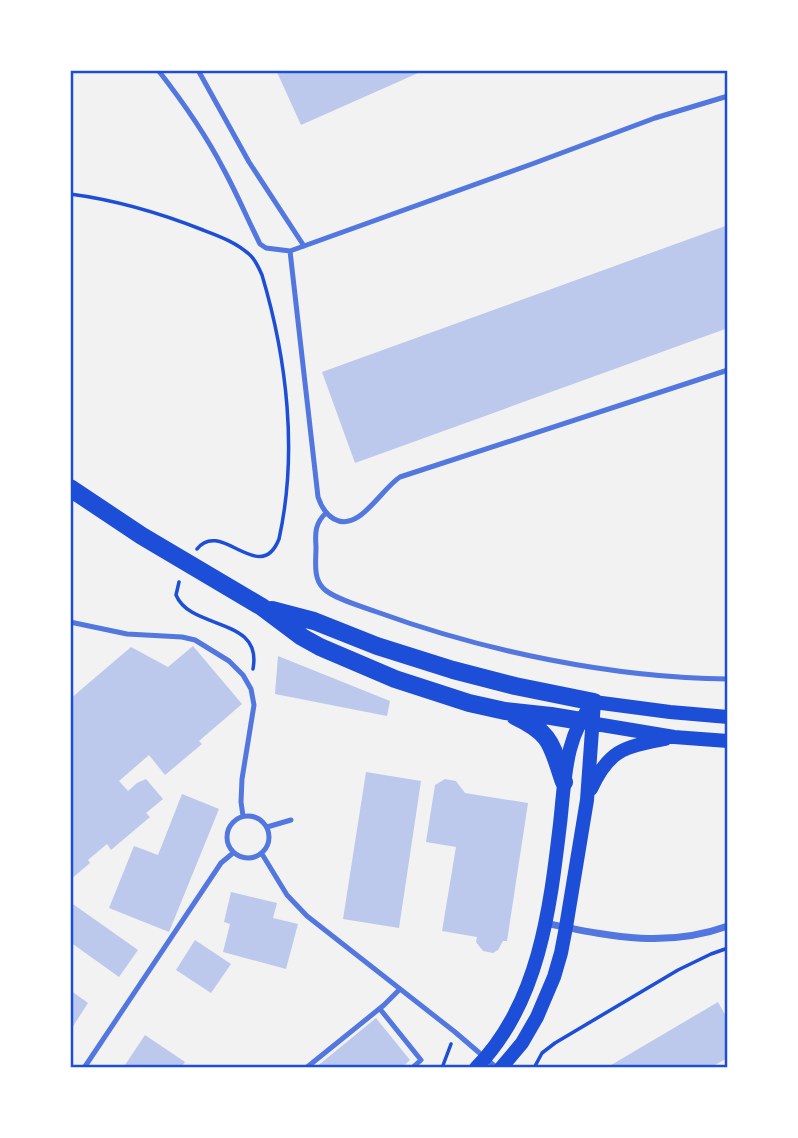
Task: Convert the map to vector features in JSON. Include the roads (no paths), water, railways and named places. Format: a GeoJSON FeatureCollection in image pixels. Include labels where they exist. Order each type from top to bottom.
{"type":"FeatureCollection","features":[{"type":"Feature","properties":{"kind":"highway"},"geometry":{"type":"LineString","coordinates":[[70,488],[142,536],[262,607],[320,647],[364,666],[469,703],[505,711],[587,722]]}},
{"type":"Feature","properties":{"kind":"highway"},"geometry":{"type":"LineString","coordinates":[[262,607],[314,621],[400,654],[453,670],[594,702]]}},
{"type":"Feature","properties":{"kind":"highway"},"geometry":{"type":"LineString","coordinates":[[505,711],[531,723],[545,734],[564,782]]}},
{"type":"Feature","properties":{"kind":"main road"},"geometry":{"type":"LineString","coordinates":[[490,1065],[498,1043],[518,1008],[537,955],[545,923],[559,834],[569,750],[587,722],[594,702],[728,717]]}},
{"type":"Feature","properties":{"kind":"main road"},"geometry":{"type":"LineString","coordinates":[[587,722],[674,737],[728,741]]}},
{"type":"Feature","properties":{"kind":"main road"},"geometry":{"type":"LineString","coordinates":[[490,1065],[522,1043],[544,1004],[554,978],[566,927],[587,800],[587,722]]}},
{"type":"Feature","properties":{"kind":"main road"},"geometry":{"type":"LineString","coordinates":[[587,800],[600,771],[613,756],[634,745],[674,737]]}},
{"type":"Feature","properties":{"kind":"street"},"geometry":{"type":"LineString","coordinates":[[545,923],[605,935],[650,940],[690,936],[728,926]]}},
{"type":"Feature","properties":{"kind":"lane"},"geometry":{"type":"LineString","coordinates":[[158,70],[208,141],[260,244],[266,248],[290,251],[655,118],[728,96]]}},
{"type":"Feature","properties":{"kind":"lane"},"geometry":{"type":"LineString","coordinates":[[198,70],[249,162],[304,246]]}},
{"type":"Feature","properties":{"kind":"lane"},"geometry":{"type":"LineString","coordinates":[[290,251],[318,497],[326,513],[339,521],[356,519],[400,477],[728,370]]}},
{"type":"Feature","properties":{"kind":"lane"},"geometry":{"type":"LineString","coordinates":[[326,513],[318,522],[316,531],[318,581],[328,592],[360,606],[513,652],[636,672],[728,679]]}},
{"type":"Feature","properties":{"kind":"lane"},"geometry":{"type":"LineString","coordinates":[[70,622],[127,634],[195,640],[237,668],[249,685],[254,705],[242,779],[243,816]]}},
{"type":"Feature","properties":{"kind":"lane"},"geometry":{"type":"LineString","coordinates":[[250,816],[257,818],[267,827],[269,841],[262,854],[244,859],[228,847],[227,831],[236,819],[250,816]]}},
{"type":"Feature","properties":{"kind":"lane"},"geometry":{"type":"LineString","coordinates":[[267,827],[291,820]]}},
{"type":"Feature","properties":{"kind":"lane"},"geometry":{"type":"LineString","coordinates":[[84,1068],[221,863],[233,853]]}},
{"type":"Feature","properties":{"kind":"lane"},"geometry":{"type":"LineString","coordinates":[[262,854],[287,895],[307,916],[455,1032],[490,1065]]}},
{"type":"Feature","properties":{"kind":"lane"},"geometry":{"type":"LineString","coordinates":[[306,1068],[380,1009],[400,989]]}},
{"type":"Feature","properties":{"kind":"lane"},"geometry":{"type":"LineString","coordinates":[[380,1009],[421,1060],[412,1068]]}}]}
